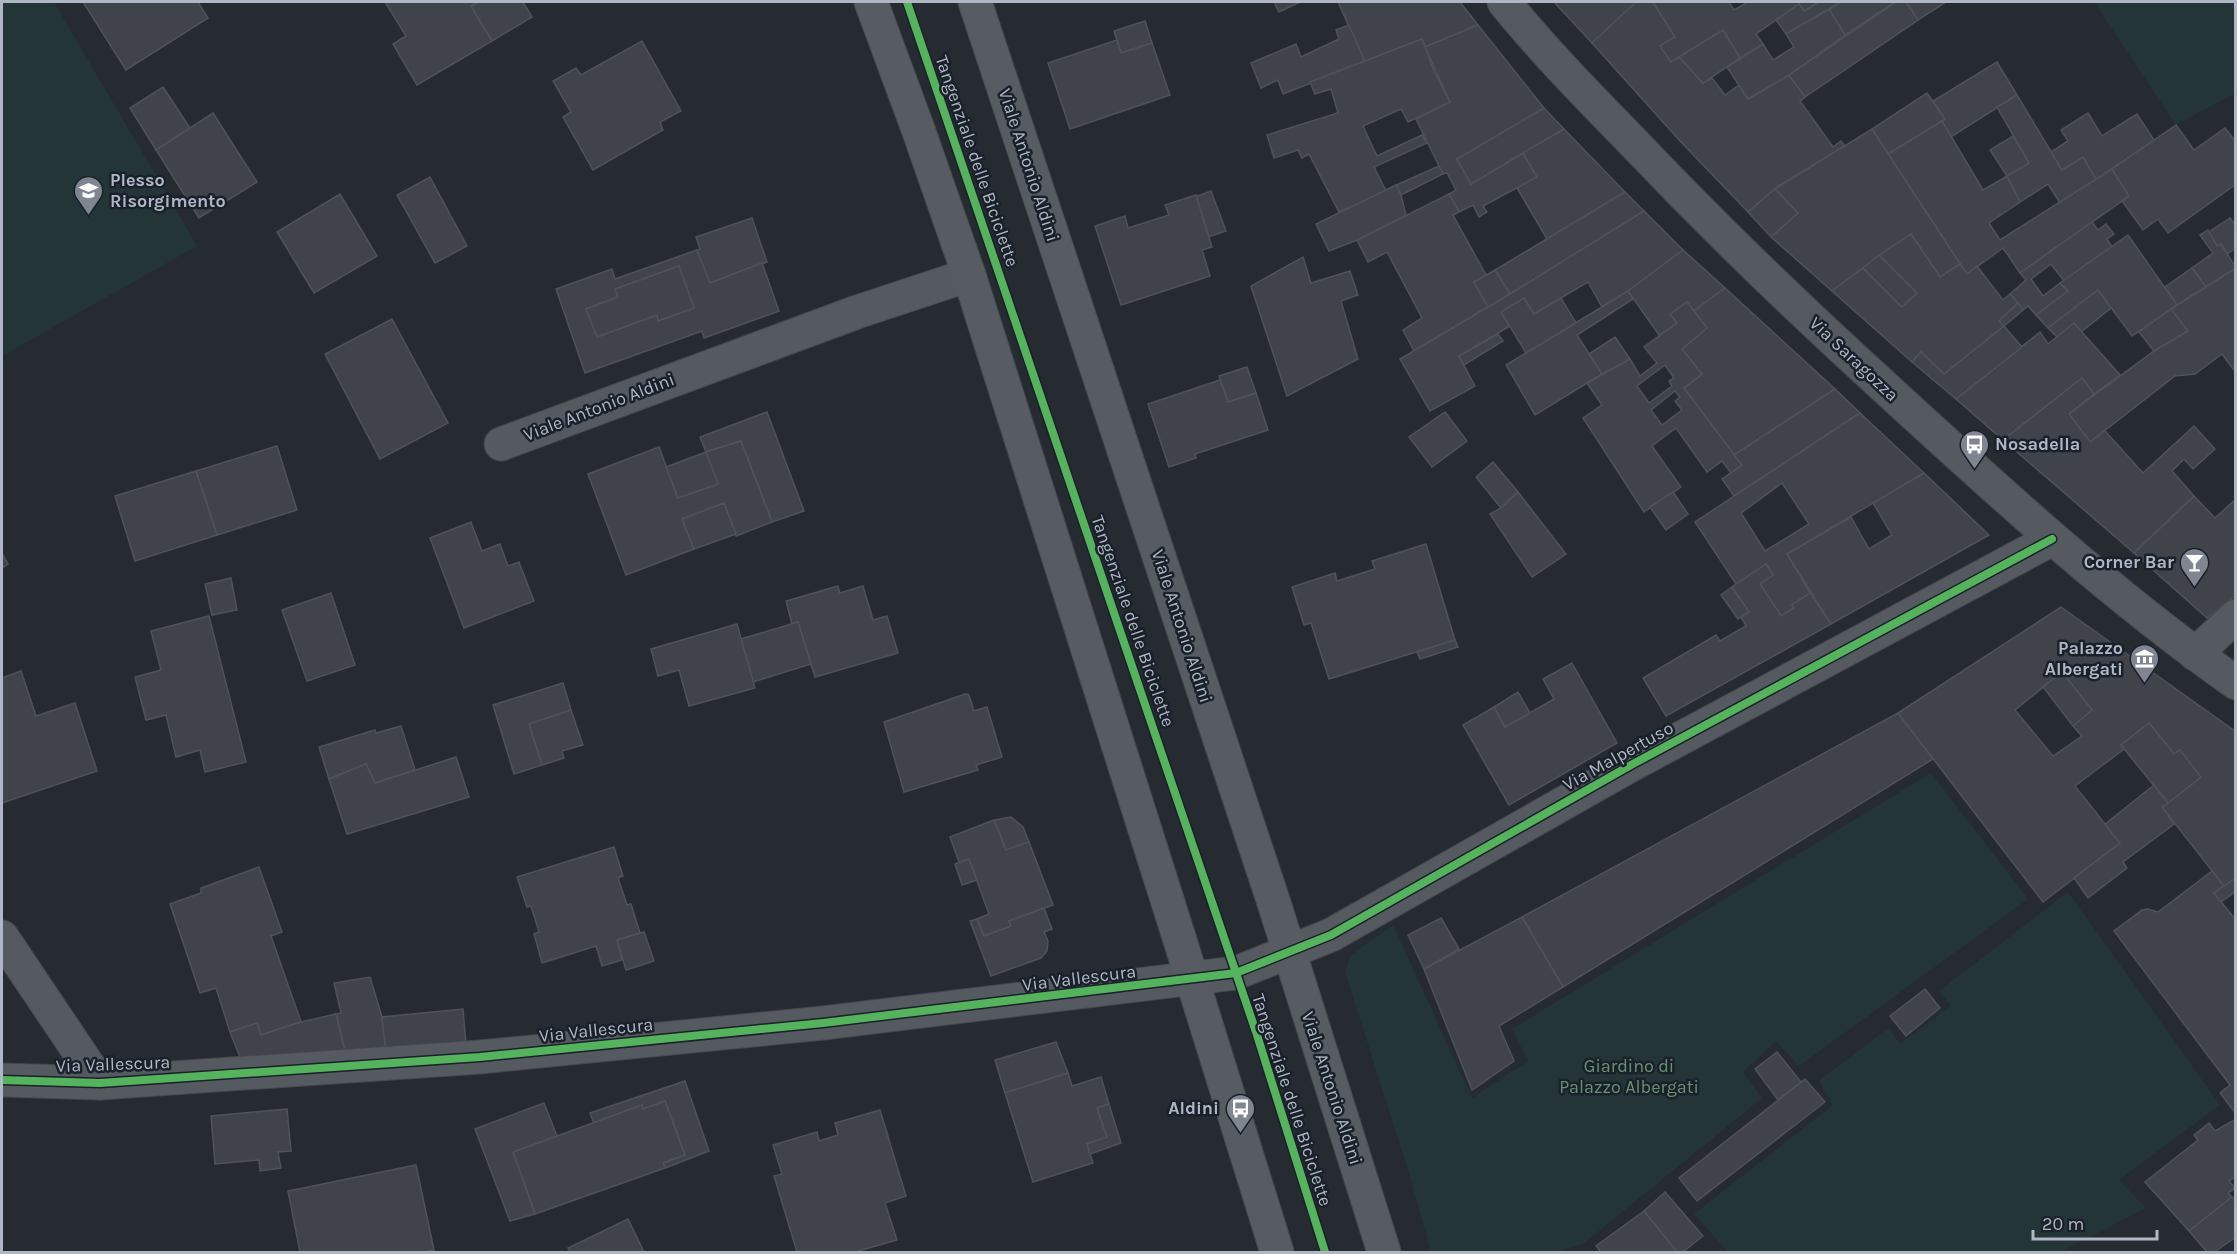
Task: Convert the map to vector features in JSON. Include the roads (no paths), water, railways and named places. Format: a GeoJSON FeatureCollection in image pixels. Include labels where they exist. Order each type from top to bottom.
{"type":"FeatureCollection","features":[{"type":"Feature","properties":{"kind":"main road"},"geometry":{"type":"LineString","coordinates":[[871,2],[969,275],[1277,1252]]}},
{"type":"Feature","properties":{"kind":"main road","name":"Viale Antonio Aldini"},"geometry":{"type":"LineString","coordinates":[[975,2],[1288,952],[1384,1252]]}},
{"type":"Feature","properties":{"kind":"street","name":"Via Saragozza"},"geometry":{"type":"LineString","coordinates":[[1504,2],[1548,55],[1743,255],[1798,308],[2052,539],[2195,654],[2235,683]]}},
{"type":"Feature","properties":{"kind":"street","name":"Viale Antonio Aldini"},"geometry":{"type":"LineString","coordinates":[[501,444],[857,312],[969,275]]}},
{"type":"Feature","properties":{"kind":"street","name":"Via Malpertuso"},"geometry":{"type":"LineString","coordinates":[[1192,978],[1236,973],[1331,935],[1631,765],[2052,539]]}},
{"type":"Feature","properties":{"kind":"street"},"geometry":{"type":"LineString","coordinates":[[2195,654],[2235,616]]}},
{"type":"Feature","properties":{"kind":"street","name":"Via Vallescura"},"geometry":{"type":"LineString","coordinates":[[2,936],[100,1083]]}},
{"type":"Feature","properties":{"kind":"street","name":"Via Vallescura"},"geometry":{"type":"LineString","coordinates":[[2,1080],[100,1083],[480,1057],[823,1023],[1192,978]]}},
{"type":"Feature","properties":{"kind":"place","name":"Plesso Risorgimento"},"geometry":{"type":"Point","coordinates":[89,216]}},
{"type":"Feature","properties":{"kind":"place","name":"Nosadella"},"geometry":{"type":"Point","coordinates":[1974,470]}},
{"type":"Feature","properties":{"kind":"place","name":"Corner Bar"},"geometry":{"type":"Point","coordinates":[2195,588]}},
{"type":"Feature","properties":{"kind":"place","name":"Palazzo Albergati"},"geometry":{"type":"Point","coordinates":[2144,684]}},
{"type":"Feature","properties":{"kind":"place","name":"Aldini"},"geometry":{"type":"Point","coordinates":[1240,1134]}},
{"type":"Feature","properties":{"kind":"park label","name":"Giardino di Palazzo Albergati"},"geometry":{"type":"Point","coordinates":[1629,1076]}}]}
